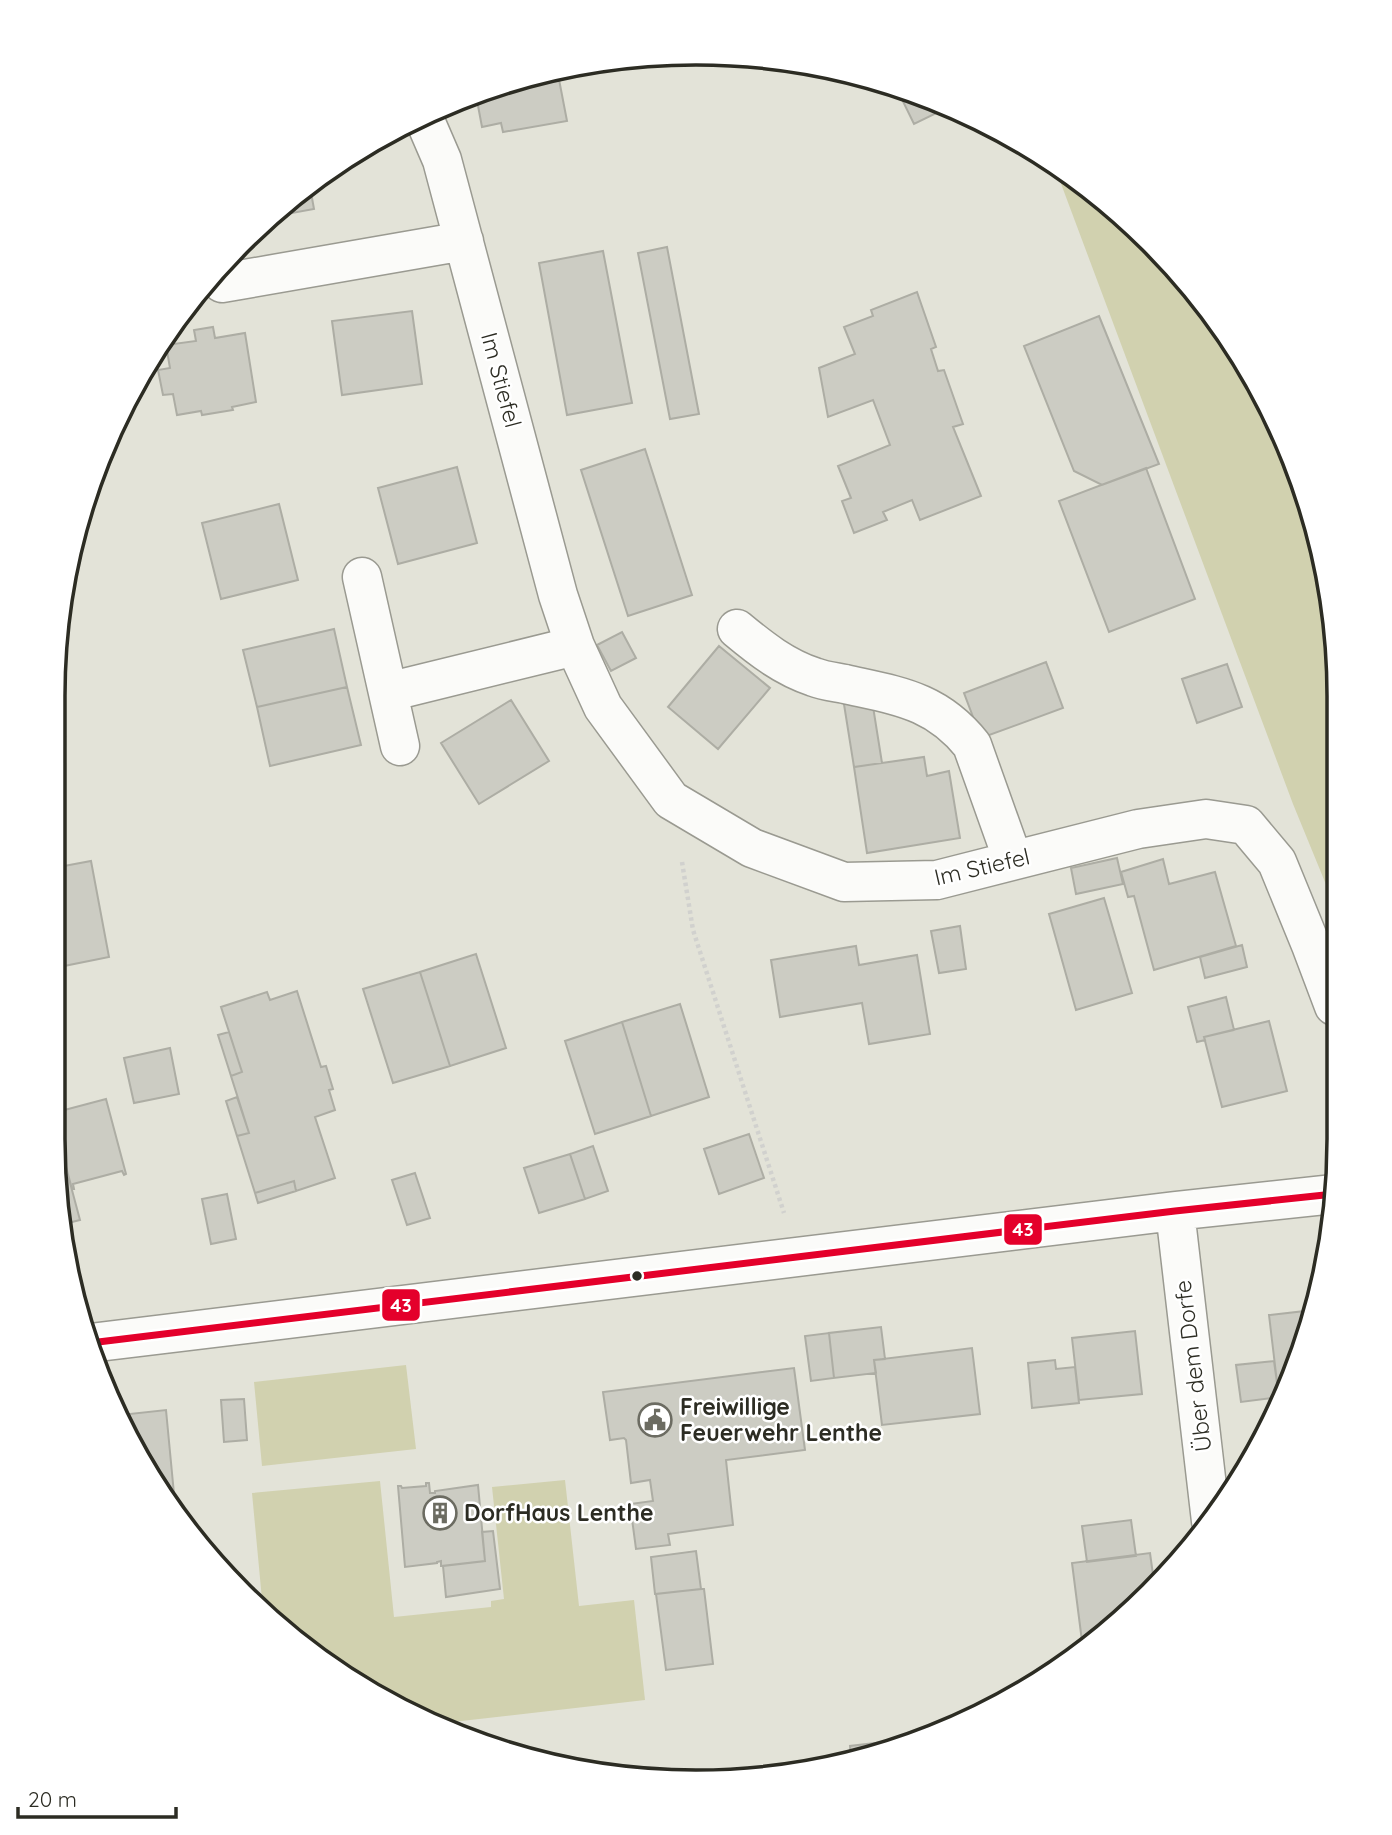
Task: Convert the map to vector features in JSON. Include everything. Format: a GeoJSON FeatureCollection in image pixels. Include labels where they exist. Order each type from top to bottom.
{"type":"FeatureCollection","features":[{"type":"Feature","properties":{"kind":"street","name":"Im Stiefel"},"geometry":{"type":"LineString","coordinates":[[427,125],[442,160],[558,595],[575,646],[603,707],[671,800],[752,848],[844,881],[937,880],[1138,829],[1206,819],[1247,825],[1277,862],[1327,987]]}},
{"type":"Feature","properties":{"kind":"street"},"geometry":{"type":"LineString","coordinates":[[222,283],[464,241]]}},
{"type":"Feature","properties":{"kind":"street"},"geometry":{"type":"LineString","coordinates":[[362,577],[400,746]]}},
{"type":"Feature","properties":{"kind":"street"},"geometry":{"type":"LineString","coordinates":[[737,629],[776,660],[814,678],[906,697],[947,719],[972,745],[1013,860]]}},
{"type":"Feature","properties":{"kind":"street"},"geometry":{"type":"LineString","coordinates":[[388,692],[575,646]]}},
{"type":"Feature","properties":{"kind":"street"},"geometry":{"type":"LineString","coordinates":[[98,1342],[1175,1210],[1325,1195]]}},
{"type":"Feature","properties":{"kind":"street","name":"Über dem Dorfe"},"geometry":{"type":"LineString","coordinates":[[1175,1210],[1209,1506]]}},
{"type":"Feature","properties":{"kind":"path"},"geometry":{"type":"LineString","coordinates":[[693,930],[798,1257]]}},
{"type":"Feature","properties":{"kind":"green space"},"geometry":{"type":"Polygon","coordinates":[[[1060,180],[1112,221],[1171,280],[1197,312],[1243,380],[1279,454],[1294,493],[1315,573],[1326,655],[1327,887],[1293,804],[1060,180]]]}},
{"type":"Feature","properties":{"kind":"green space"},"geometry":{"type":"Polygon","coordinates":[[[406,1365],[416,1449],[262,1466],[254,1382],[406,1365]]]}},
{"type":"Feature","properties":{"kind":"green space"},"geometry":{"type":"Polygon","coordinates":[[[565,1480],[579,1606],[634,1600],[645,1700],[454,1722],[380,1686],[345,1664],[280,1614],[262,1596],[252,1493],[380,1481],[394,1617],[491,1607],[491,1601],[504,1599],[492,1487],[565,1480]]]}},
{"type":"Feature","properties":{"kind":"building"},"geometry":{"type":"Polygon","coordinates":[[[559,80],[567,121],[503,132],[501,123],[482,127],[478,104],[559,80]]]}},
{"type":"Feature","properties":{"kind":"building"},"geometry":{"type":"Polygon","coordinates":[[[902,99],[937,113],[914,124],[902,99]]]}},
{"type":"Feature","properties":{"kind":"building"},"geometry":{"type":"Polygon","coordinates":[[[312,195],[314,209],[289,214],[312,195]]]}},
{"type":"Feature","properties":{"kind":"building"},"geometry":{"type":"Polygon","coordinates":[[[667,247],[699,414],[670,419],[638,253],[667,247]]]}},
{"type":"Feature","properties":{"kind":"building"},"geometry":{"type":"Polygon","coordinates":[[[603,251],[632,403],[567,415],[539,263],[603,251]]]}},
{"type":"Feature","properties":{"kind":"building"},"geometry":{"type":"Polygon","coordinates":[[[917,292],[936,347],[931,349],[938,371],[944,370],[963,424],[953,427],[981,496],[920,520],[912,500],[883,512],[887,520],[854,533],[842,501],[851,498],[838,466],[890,445],[873,400],[828,417],[819,368],[855,354],[844,327],[873,316],[871,310],[917,292]]]}},
{"type":"Feature","properties":{"kind":"building"},"geometry":{"type":"Polygon","coordinates":[[[412,311],[422,384],[342,395],[332,321],[412,311]]]}},
{"type":"Feature","properties":{"kind":"building"},"geometry":{"type":"Polygon","coordinates":[[[1099,316],[1159,464],[1102,485],[1074,471],[1024,346],[1099,316]]]}},
{"type":"Feature","properties":{"kind":"building"},"geometry":{"type":"Polygon","coordinates":[[[213,327],[215,338],[245,333],[256,402],[232,407],[233,410],[202,415],[201,411],[177,415],[173,394],[163,395],[158,370],[170,368],[167,351],[172,344],[196,341],[194,330],[213,327]]]}},
{"type":"Feature","properties":{"kind":"building"},"geometry":{"type":"Polygon","coordinates":[[[645,449],[692,595],[628,616],[581,470],[645,449]]]}},
{"type":"Feature","properties":{"kind":"building"},"geometry":{"type":"Polygon","coordinates":[[[457,467],[477,543],[398,564],[378,488],[457,467]]]}},
{"type":"Feature","properties":{"kind":"building"},"geometry":{"type":"Polygon","coordinates":[[[1146,468],[1195,599],[1109,632],[1059,501],[1146,468]]]}},
{"type":"Feature","properties":{"kind":"building"},"geometry":{"type":"Polygon","coordinates":[[[279,504],[298,580],[221,599],[202,523],[279,504]]]}},
{"type":"Feature","properties":{"kind":"building"},"geometry":{"type":"Polygon","coordinates":[[[334,629],[347,687],[257,707],[243,650],[334,629]]]}},
{"type":"Feature","properties":{"kind":"building"},"geometry":{"type":"Polygon","coordinates":[[[622,632],[636,658],[611,671],[597,645],[622,632]]]}},
{"type":"Feature","properties":{"kind":"building"},"geometry":{"type":"Polygon","coordinates":[[[719,646],[770,688],[718,749],[668,707],[719,646]]]}},
{"type":"Feature","properties":{"kind":"building"},"geometry":{"type":"Polygon","coordinates":[[[1046,662],[1063,708],[981,738],[964,693],[1046,662]]]}},
{"type":"Feature","properties":{"kind":"building"},"geometry":{"type":"Polygon","coordinates":[[[1227,664],[1242,707],[1197,723],[1182,679],[1227,664]]]}},
{"type":"Feature","properties":{"kind":"building"},"geometry":{"type":"Polygon","coordinates":[[[347,687],[361,745],[270,766],[257,707],[347,687]]]}},
{"type":"Feature","properties":{"kind":"building"},"geometry":{"type":"Polygon","coordinates":[[[871,694],[882,763],[854,767],[843,698],[871,694]]]}},
{"type":"Feature","properties":{"kind":"building"},"geometry":{"type":"Polygon","coordinates":[[[511,700],[549,761],[479,804],[441,743],[511,700]]]}},
{"type":"Feature","properties":{"kind":"building"},"geometry":{"type":"Polygon","coordinates":[[[924,757],[927,776],[949,771],[960,838],[867,853],[854,767],[924,757]]]}},
{"type":"Feature","properties":{"kind":"building"},"geometry":{"type":"Polygon","coordinates":[[[1117,858],[1123,884],[1076,894],[1071,868],[1117,858]]]}},
{"type":"Feature","properties":{"kind":"building"},"geometry":{"type":"Polygon","coordinates":[[[1163,859],[1169,884],[1215,872],[1236,946],[1154,970],[1134,896],[1128,897],[1121,872],[1163,859]]]}},
{"type":"Feature","properties":{"kind":"building"},"geometry":{"type":"Polygon","coordinates":[[[91,861],[109,957],[65,966],[65,866],[91,861]]]}},
{"type":"Feature","properties":{"kind":"building"},"geometry":{"type":"Polygon","coordinates":[[[1104,898],[1132,993],[1076,1010],[1049,914],[1104,898]]]}},
{"type":"Feature","properties":{"kind":"building"},"geometry":{"type":"Polygon","coordinates":[[[960,926],[966,969],[939,973],[931,931],[960,926]]]}},
{"type":"Feature","properties":{"kind":"building"},"geometry":{"type":"Polygon","coordinates":[[[1242,945],[1247,967],[1205,978],[1200,957],[1242,945]]]}},
{"type":"Feature","properties":{"kind":"building"},"geometry":{"type":"Polygon","coordinates":[[[856,946],[859,965],[917,955],[930,1034],[869,1044],[862,1003],[780,1017],[771,960],[856,946]]]}},
{"type":"Feature","properties":{"kind":"building"},"geometry":{"type":"Polygon","coordinates":[[[476,954],[506,1048],[450,1066],[420,972],[476,954]]]}},
{"type":"Feature","properties":{"kind":"building"},"geometry":{"type":"Polygon","coordinates":[[[420,972],[450,1066],[393,1083],[363,989],[420,972]]]}},
{"type":"Feature","properties":{"kind":"building"},"geometry":{"type":"Polygon","coordinates":[[[297,991],[321,1067],[326,1066],[333,1089],[329,1090],[335,1110],[315,1117],[335,1178],[296,1191],[294,1181],[255,1193],[237,1136],[249,1133],[231,1076],[242,1072],[221,1007],[267,992],[270,1000],[297,991]]]}},
{"type":"Feature","properties":{"kind":"building"},"geometry":{"type":"Polygon","coordinates":[[[1226,997],[1234,1030],[1204,1037],[1205,1040],[1197,1042],[1188,1007],[1226,997]]]}},
{"type":"Feature","properties":{"kind":"building"},"geometry":{"type":"Polygon","coordinates":[[[680,1004],[709,1097],[651,1116],[622,1022],[680,1004]]]}},
{"type":"Feature","properties":{"kind":"building"},"geometry":{"type":"Polygon","coordinates":[[[1269,1021],[1287,1091],[1222,1107],[1204,1037],[1269,1021]]]}},
{"type":"Feature","properties":{"kind":"building"},"geometry":{"type":"Polygon","coordinates":[[[622,1022],[651,1116],[595,1134],[565,1041],[622,1022]]]}},
{"type":"Feature","properties":{"kind":"building"},"geometry":{"type":"Polygon","coordinates":[[[229,1032],[242,1072],[231,1076],[218,1035],[229,1032]]]}},
{"type":"Feature","properties":{"kind":"building"},"geometry":{"type":"Polygon","coordinates":[[[170,1048],[179,1094],[134,1103],[124,1058],[170,1048]]]}},
{"type":"Feature","properties":{"kind":"building"},"geometry":{"type":"Polygon","coordinates":[[[237,1097],[249,1133],[237,1136],[226,1101],[237,1097]]]}},
{"type":"Feature","properties":{"kind":"building"},"geometry":{"type":"Polygon","coordinates":[[[106,1099],[126,1174],[122,1171],[73,1184],[72,1189],[66,1166],[65,1110],[106,1099]]]}},
{"type":"Feature","properties":{"kind":"building"},"geometry":{"type":"Polygon","coordinates":[[[749,1134],[764,1178],[719,1194],[704,1149],[749,1134]]]}},
{"type":"Feature","properties":{"kind":"building"},"geometry":{"type":"Polygon","coordinates":[[[593,1146],[608,1191],[585,1199],[570,1154],[593,1146]]]}},
{"type":"Feature","properties":{"kind":"building"},"geometry":{"type":"Polygon","coordinates":[[[570,1154],[585,1199],[539,1213],[524,1168],[570,1154]]]}},
{"type":"Feature","properties":{"kind":"building"},"geometry":{"type":"Polygon","coordinates":[[[66,1166],[80,1220],[70,1222],[66,1166]]]}},
{"type":"Feature","properties":{"kind":"building"},"geometry":{"type":"Polygon","coordinates":[[[415,1173],[430,1218],[407,1225],[392,1180],[415,1173]]]}},
{"type":"Feature","properties":{"kind":"building"},"geometry":{"type":"Polygon","coordinates":[[[294,1181],[296,1191],[258,1203],[255,1193],[294,1181]]]}},
{"type":"Feature","properties":{"kind":"building"},"geometry":{"type":"Polygon","coordinates":[[[227,1194],[236,1239],[211,1244],[202,1199],[227,1194]]]}},
{"type":"Feature","properties":{"kind":"building"},"geometry":{"type":"Polygon","coordinates":[[[1303,1311],[1277,1385],[1269,1315],[1303,1311]]]}},
{"type":"Feature","properties":{"kind":"building"},"geometry":{"type":"Polygon","coordinates":[[[881,1327],[885,1359],[874,1360],[876,1373],[834,1378],[829,1333],[881,1327]]]}},
{"type":"Feature","properties":{"kind":"building"},"geometry":{"type":"Polygon","coordinates":[[[1135,1331],[1142,1394],[1079,1400],[1072,1338],[1135,1331]]]}},
{"type":"Feature","properties":{"kind":"building"},"geometry":{"type":"Polygon","coordinates":[[[829,1333],[834,1378],[811,1381],[805,1336],[829,1333]]]}},
{"type":"Feature","properties":{"kind":"building"},"geometry":{"type":"Polygon","coordinates":[[[972,1348],[980,1414],[882,1425],[874,1360],[972,1348]]]}},
{"type":"Feature","properties":{"kind":"building"},"geometry":{"type":"Polygon","coordinates":[[[1055,1360],[1056,1369],[1075,1367],[1079,1403],[1032,1408],[1028,1363],[1055,1360]]]}},
{"type":"Feature","properties":{"kind":"building"},"geometry":{"type":"Polygon","coordinates":[[[1274,1361],[1277,1385],[1271,1398],[1241,1402],[1236,1365],[1274,1361]]]}},
{"type":"Feature","properties":{"kind":"building"},"geometry":{"type":"Polygon","coordinates":[[[794,1368],[805,1450],[726,1460],[733,1525],[668,1534],[670,1545],[636,1549],[630,1504],[653,1501],[650,1480],[631,1483],[626,1440],[610,1440],[603,1392],[794,1368]]]}},
{"type":"Feature","properties":{"kind":"building"},"geometry":{"type":"Polygon","coordinates":[[[244,1399],[247,1440],[224,1442],[221,1400],[244,1399]]]}},
{"type":"Feature","properties":{"kind":"building"},"geometry":{"type":"Polygon","coordinates":[[[166,1410],[174,1494],[149,1455],[128,1414],[166,1410]]]}},
{"type":"Feature","properties":{"kind":"building","name":"DorfHaus Lenthe"},"geometry":{"type":"Polygon","coordinates":[[[426,1483],[429,1483],[430,1493],[478,1485],[485,1561],[441,1566],[441,1561],[405,1567],[398,1486],[426,1486],[426,1483]]]}},
{"type":"Feature","properties":{"kind":"building"},"geometry":{"type":"Polygon","coordinates":[[[1131,1520],[1136,1556],[1087,1562],[1082,1526],[1131,1520]]]}},
{"type":"Feature","properties":{"kind":"building"},"geometry":{"type":"Polygon","coordinates":[[[493,1531],[500,1589],[446,1597],[443,1566],[485,1561],[482,1532],[493,1531]]]}},
{"type":"Feature","properties":{"kind":"building"},"geometry":{"type":"Polygon","coordinates":[[[696,1551],[701,1589],[655,1594],[651,1557],[696,1551]]]}},
{"type":"Feature","properties":{"kind":"building"},"geometry":{"type":"Polygon","coordinates":[[[1150,1553],[1153,1574],[1112,1614],[1082,1639],[1072,1563],[1150,1553]]]}},
{"type":"Feature","properties":{"kind":"building"},"geometry":{"type":"Polygon","coordinates":[[[704,1589],[713,1664],[666,1670],[656,1594],[704,1589]]]}},
{"type":"Feature","properties":{"kind":"building"},"geometry":{"type":"Polygon","coordinates":[[[882,1742],[850,1751],[850,1746],[882,1742]]]}},
{"type":"Feature","properties":{"kind":"transit line","name":"43"},"geometry":{"type":"LineString","coordinates":[[98,1342],[1325,1195]]}},
{"type":"Feature","properties":{"kind":"place","name":"Freiwillige Feuerwehr Lenthe"},"geometry":{"type":"Point","coordinates":[655,1420]}},
{"type":"Feature","properties":{"kind":"place","name":"DorfHaus Lenthe"},"geometry":{"type":"Point","coordinates":[440,1513]}}]}
